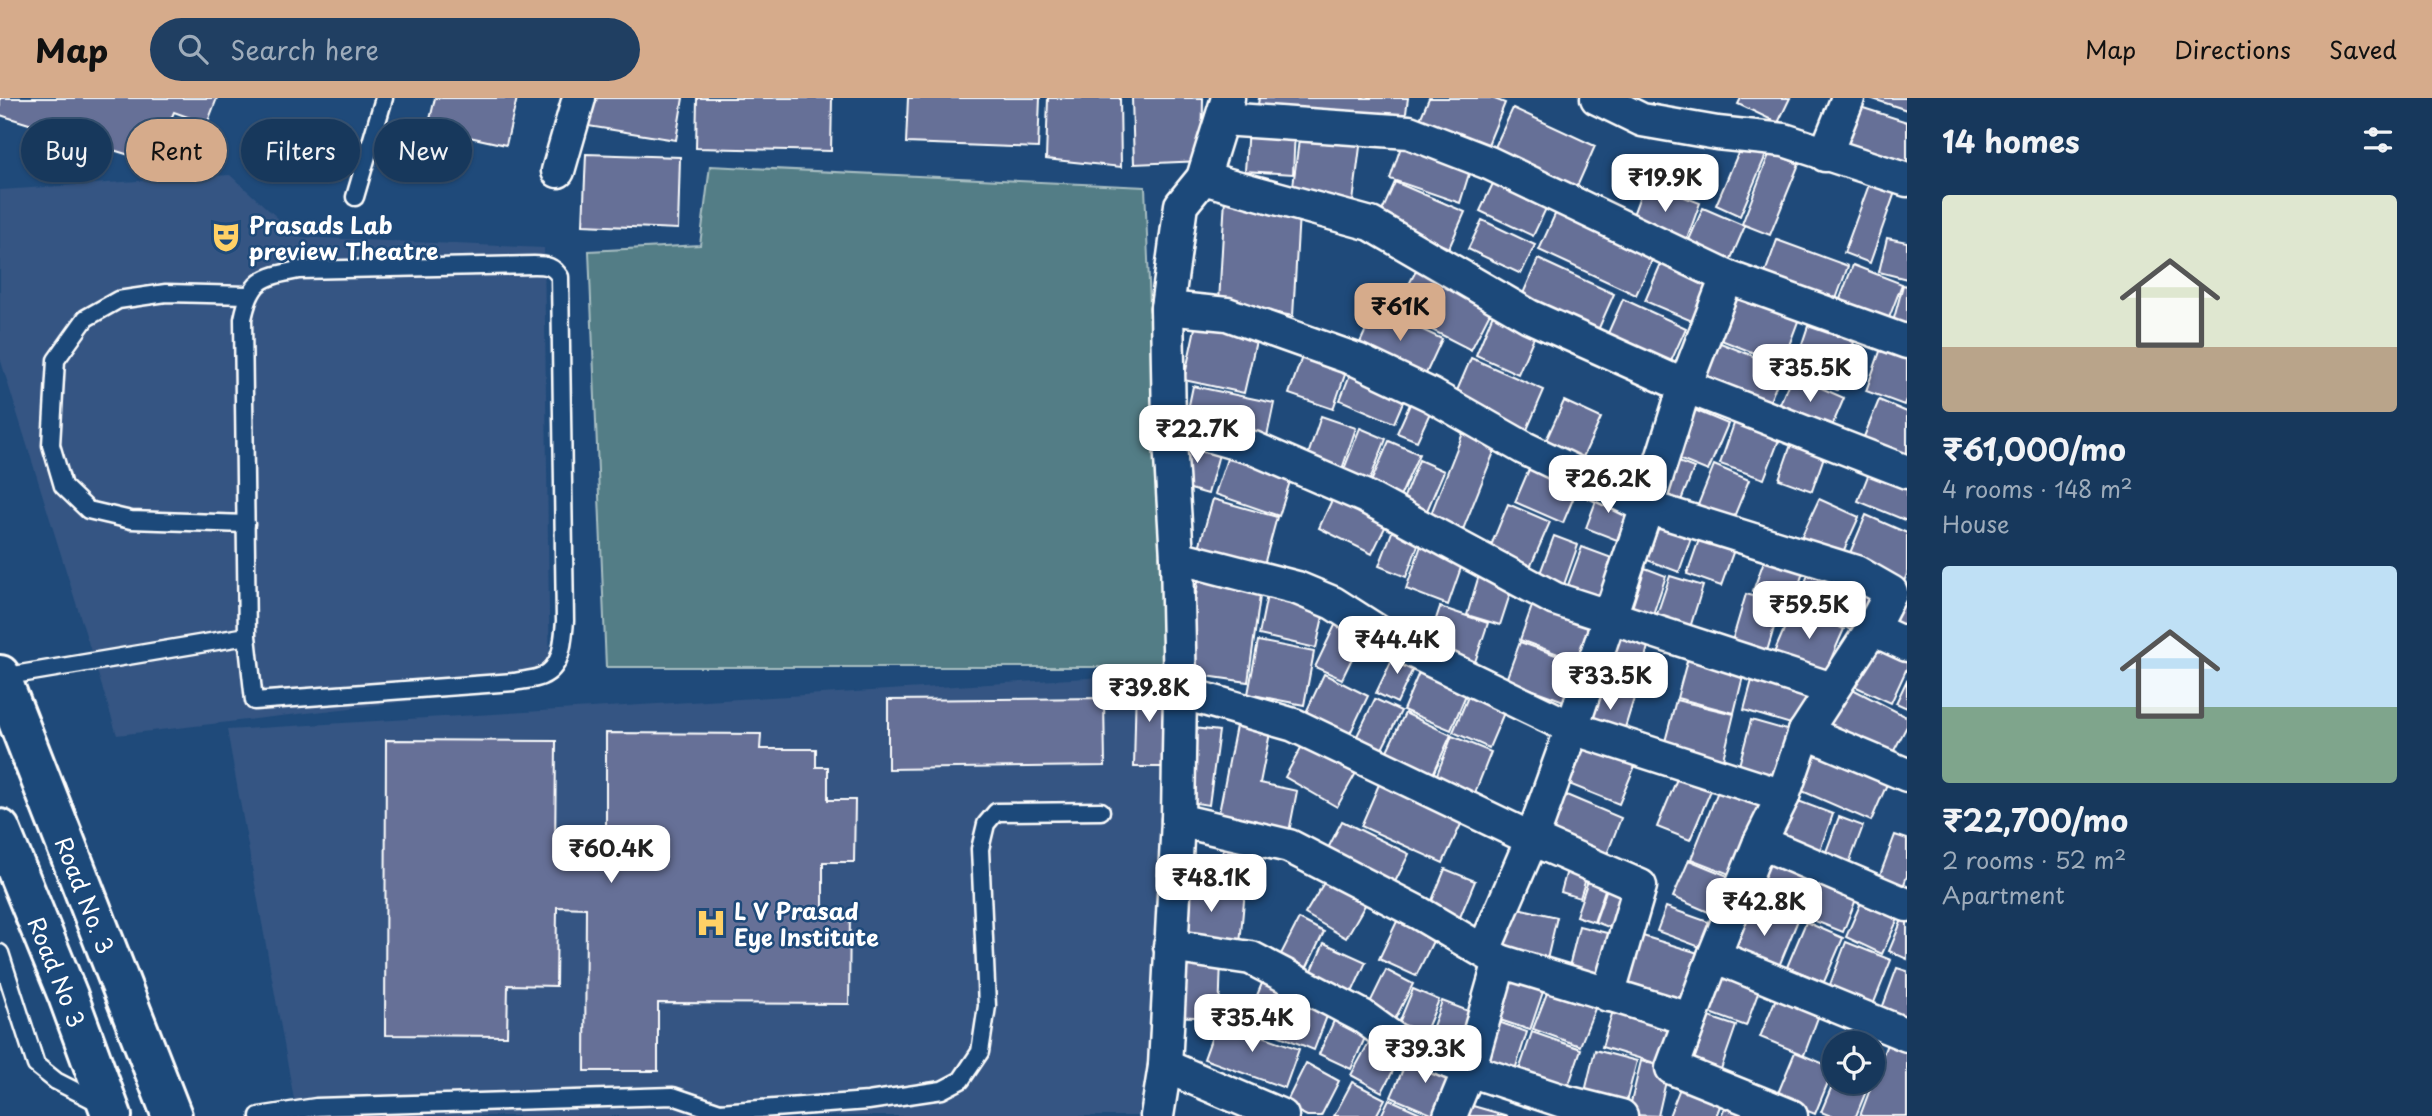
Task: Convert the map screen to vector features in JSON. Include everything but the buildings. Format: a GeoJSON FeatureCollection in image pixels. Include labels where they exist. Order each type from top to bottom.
{"type":"FeatureCollection","features":[{"type":"Feature","properties":{"kind":"main road","name":"Road No. 3"},"geometry":{"type":"LineString","coordinates":[[0,676],[172,1116]]}},
{"type":"Feature","properties":{"kind":"main road","name":"Road No 3"},"geometry":{"type":"LineString","coordinates":[[0,829],[68,996],[111,1112]]}},
{"type":"Feature","properties":{"kind":"street"},"geometry":{"type":"LineString","coordinates":[[558,171],[579,98]]}},
{"type":"Feature","properties":{"kind":"street"},"geometry":{"type":"LineString","coordinates":[[1597,98],[1643,120],[1717,133],[1784,140],[1907,180]]}},
{"type":"Feature","properties":{"kind":"street"},"geometry":{"type":"LineString","coordinates":[[1825,155],[1848,98]]}},
{"type":"Feature","properties":{"kind":"street"},"geometry":{"type":"LineString","coordinates":[[1157,1116],[1165,1066],[1178,820],[1180,692],[1177,557],[1168,424],[1167,308],[1181,205],[1203,178],[1225,109],[1409,132],[1489,163],[1727,278],[1907,342]]}},
{"type":"Feature","properties":{"kind":"street"},"geometry":{"type":"LineString","coordinates":[[1203,178],[1371,224],[1529,316],[1685,386],[1907,472]]}},
{"type":"Feature","properties":{"kind":"street"},"geometry":{"type":"LineString","coordinates":[[1450,1116],[1469,1070],[1492,955],[1647,507],[1685,386],[1727,278]]}},
{"type":"Feature","properties":{"kind":"street"},"geometry":{"type":"LineString","coordinates":[[1167,308],[1227,314],[1357,360],[1431,395],[1524,448],[1647,507],[1856,572],[1891,592],[1872,629],[1805,732],[1783,796],[1760,842],[1672,1068],[1791,1116]]}},
{"type":"Feature","properties":{"kind":"street"},"geometry":{"type":"LineString","coordinates":[[1168,424],[1253,447],[1364,496],[1555,599],[1832,689]]}},
{"type":"Feature","properties":{"kind":"street"},"geometry":{"type":"LineString","coordinates":[[1177,557],[1297,588],[1333,603],[1394,642],[1572,728],[1783,796]]}},
{"type":"Feature","properties":{"kind":"street"},"geometry":{"type":"LineString","coordinates":[[1872,629],[1907,645]]}},
{"type":"Feature","properties":{"kind":"street"},"geometry":{"type":"LineString","coordinates":[[1180,692],[1294,725],[1532,839],[1640,886],[1608,995]]}},
{"type":"Feature","properties":{"kind":"street"},"geometry":{"type":"LineString","coordinates":[[1805,732],[1907,775]]}},
{"type":"Feature","properties":{"kind":"street"},"geometry":{"type":"LineString","coordinates":[[1178,820],[1289,846],[1492,955],[1608,995],[1690,1019]]}},
{"type":"Feature","properties":{"kind":"street"},"geometry":{"type":"LineString","coordinates":[[1760,842],[1907,905]]}},
{"type":"Feature","properties":{"kind":"street"},"geometry":{"type":"LineString","coordinates":[[1170,946],[1251,958],[1362,1016],[1395,1040],[1469,1070],[1566,1102],[1621,1116]]}},
{"type":"Feature","properties":{"kind":"street"},"geometry":{"type":"LineString","coordinates":[[1714,956],[1907,1035]]}},
{"type":"Feature","properties":{"kind":"street"},"geometry":{"type":"LineString","coordinates":[[1165,1066],[1282,1116]]}},
{"type":"Feature","properties":{"kind":"lane"},"geometry":{"type":"LineString","coordinates":[[355,197],[384,98]]}},
{"type":"Feature","properties":{"kind":"lane"},"geometry":{"type":"LineString","coordinates":[[534,265],[546,265],[555,269],[560,277],[565,621],[563,645],[557,663],[543,676],[514,682],[254,701],[247,636],[246,524],[243,319],[248,295],[258,284],[271,275],[299,270],[534,265]]}},
{"type":"Feature","properties":{"kind":"lane"},"geometry":{"type":"LineString","coordinates":[[246,524],[131,520],[88,510],[63,486],[51,445],[56,360],[86,318],[118,300],[166,293],[248,295]]}},
{"type":"Feature","properties":{"kind":"lane"},"geometry":{"type":"LineString","coordinates":[[0,676],[247,636]]}},
{"type":"Feature","properties":{"kind":"lane"},"geometry":{"type":"LineString","coordinates":[[259,1116],[673,1096],[717,1114],[868,1101],[942,1090],[961,1080],[980,1052],[987,1006],[980,849],[986,824],[996,812],[1101,811]]}},
{"type":"Feature","properties":{"kind":"lane"},"geometry":{"type":"LineString","coordinates":[[0,953],[36,1065],[56,1081],[111,1112]]}},
{"type":"Feature","properties":{"kind":"shaded area"},"geometry":{"type":"Polygon","coordinates":[[[227,175],[230,175],[299,237],[544,248],[550,685],[117,735],[0,358],[0,190],[126,182],[227,182],[227,175]]]}},
{"type":"Feature","properties":{"kind":"shaded area","name":"L V Prasad Eye Institute"},"geometry":{"type":"Polygon","coordinates":[[[1169,673],[1154,1116],[297,1116],[227,730],[1169,673]]]}},
{"type":"Feature","properties":{"kind":"green space"},"geometry":{"type":"Polygon","coordinates":[[[710,166],[1145,187],[1165,667],[606,667],[589,251],[700,245],[710,166]]]}},
{"type":"Feature","properties":{"kind":"place","name":"Prasads Lab preview Theatre"},"geometry":{"type":"Point","coordinates":[226,237]}},
{"type":"Feature","properties":{"kind":"place","name":"L V Prasad Eye Institute"},"geometry":{"type":"Point","coordinates":[711,923]}}]}
